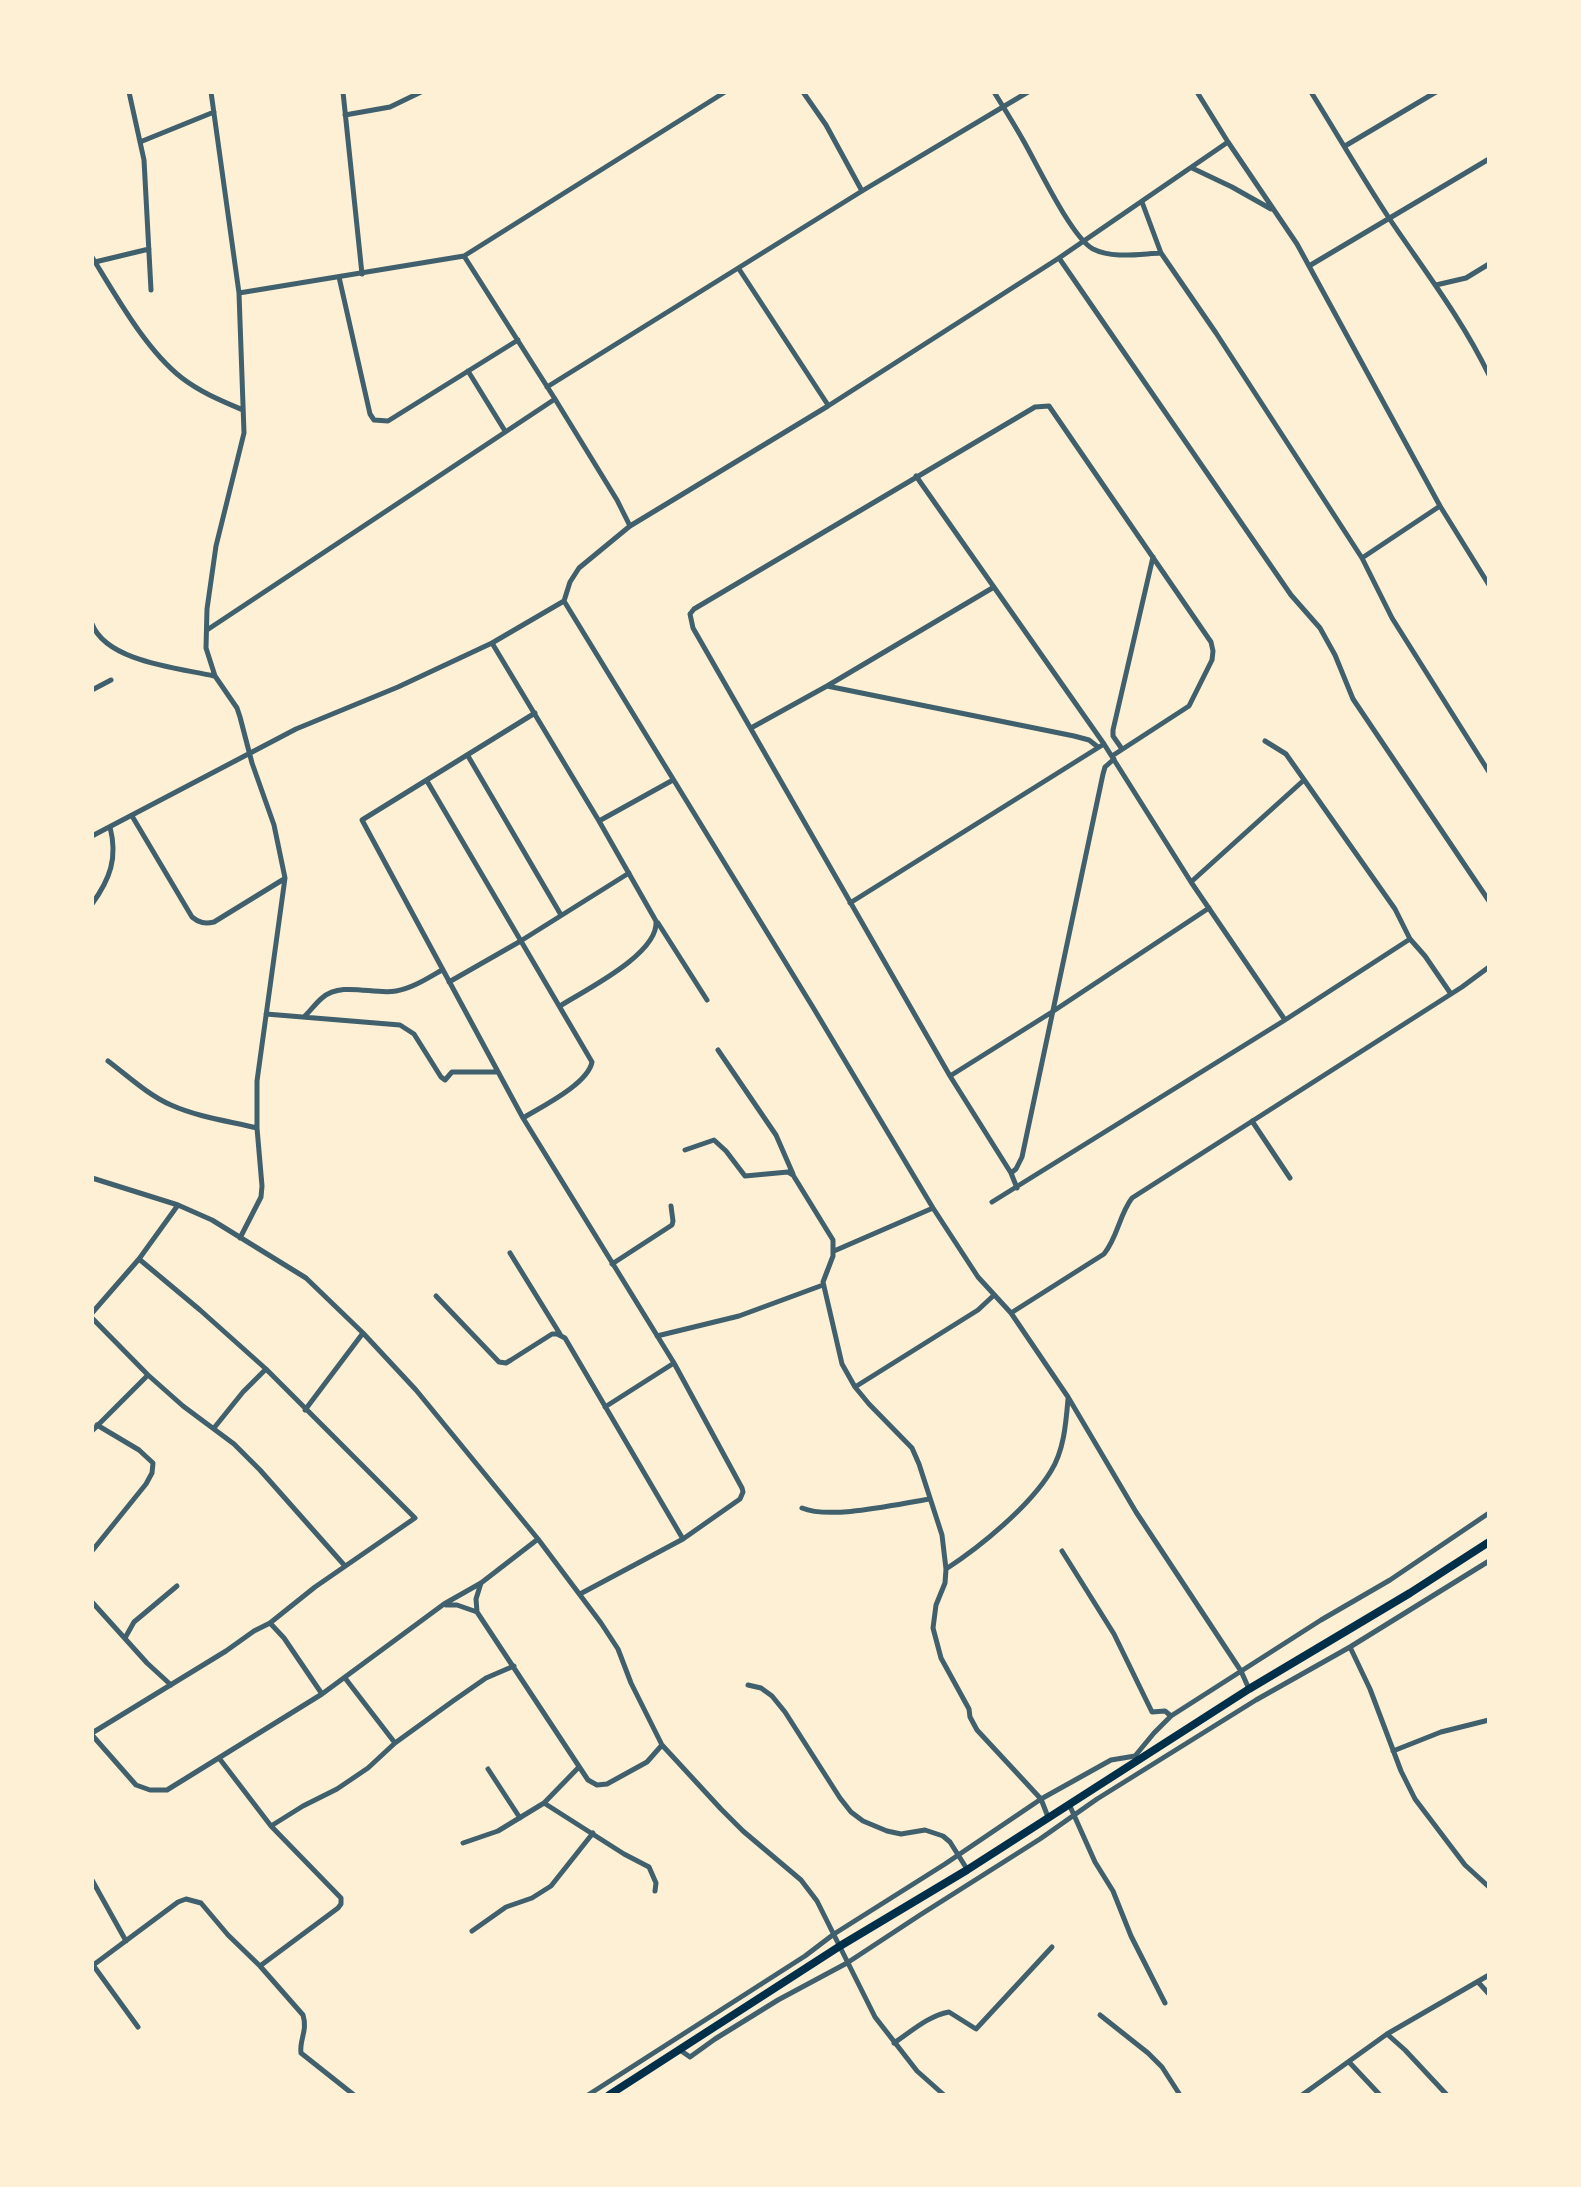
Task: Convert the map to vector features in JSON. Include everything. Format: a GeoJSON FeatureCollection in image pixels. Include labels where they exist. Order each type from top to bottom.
{"type":"FeatureCollection","features":[{"type":"Feature","properties":{"kind":"highway"},"geometry":{"type":"LineString","coordinates":[[609,2095],[840,1946],[967,1870],[1136,1758],[1489,1542]]}},
{"type":"Feature","properties":{"kind":"street"},"geometry":{"type":"LineString","coordinates":[[129,92],[144,160],[151,290]]}},
{"type":"Feature","properties":{"kind":"street"},"geometry":{"type":"LineString","coordinates":[[211,92],[239,293],[244,433],[216,546],[206,648],[215,676],[237,708],[274,825],[285,878],[257,1081],[261,1197],[240,1238]]}},
{"type":"Feature","properties":{"kind":"street"},"geometry":{"type":"LineString","coordinates":[[343,92],[362,274]]}},
{"type":"Feature","properties":{"kind":"street"},"geometry":{"type":"LineString","coordinates":[[345,115],[390,107],[421,92]]}},
{"type":"Feature","properties":{"kind":"street"},"geometry":{"type":"LineString","coordinates":[[239,293],[464,256],[725,92]]}},
{"type":"Feature","properties":{"kind":"street"},"geometry":{"type":"LineString","coordinates":[[803,92],[826,125],[862,191]]}},
{"type":"Feature","properties":{"kind":"street"},"geometry":{"type":"LineString","coordinates":[[994,92],[1083,242],[1093,249],[1111,254],[1161,253]]}},
{"type":"Feature","properties":{"kind":"street"},"geometry":{"type":"LineString","coordinates":[[547,387],[1028,92]]}},
{"type":"Feature","properties":{"kind":"street"},"geometry":{"type":"LineString","coordinates":[[1197,92],[1309,266],[1440,506],[1489,585]]}},
{"type":"Feature","properties":{"kind":"street"},"geometry":{"type":"LineString","coordinates":[[1311,92],[1389,218],[1477,350],[1489,375]]}},
{"type":"Feature","properties":{"kind":"street"},"geometry":{"type":"LineString","coordinates":[[1345,146],[1436,92]]}},
{"type":"Feature","properties":{"kind":"street"},"geometry":{"type":"LineString","coordinates":[[140,142],[214,112]]}},
{"type":"Feature","properties":{"kind":"street"},"geometry":{"type":"LineString","coordinates":[[92,836],[296,729],[398,687],[492,643],[564,601],[570,582],[579,568],[630,526],[828,406],[1059,258],[1228,142]]}},
{"type":"Feature","properties":{"kind":"street"},"geometry":{"type":"LineString","coordinates":[[1309,266],[1489,159]]}},
{"type":"Feature","properties":{"kind":"street"},"geometry":{"type":"LineString","coordinates":[[1192,168],[1275,212]]}},
{"type":"Feature","properties":{"kind":"street"},"geometry":{"type":"LineString","coordinates":[[1142,202],[1161,253],[1362,558],[1392,618],[1489,772]]}},
{"type":"Feature","properties":{"kind":"street"},"geometry":{"type":"LineString","coordinates":[[149,249],[93,259],[157,355],[183,378],[211,396],[243,410]]}},
{"type":"Feature","properties":{"kind":"street"},"geometry":{"type":"LineString","coordinates":[[464,256],[555,399],[630,526]]}},
{"type":"Feature","properties":{"kind":"street"},"geometry":{"type":"LineString","coordinates":[[1059,258],[1291,595],[1320,628],[1353,699],[1489,901]]}},
{"type":"Feature","properties":{"kind":"street"},"geometry":{"type":"LineString","coordinates":[[1436,285],[1466,278],[1489,264]]}},
{"type":"Feature","properties":{"kind":"street"},"geometry":{"type":"LineString","coordinates":[[739,269],[828,406]]}},
{"type":"Feature","properties":{"kind":"street"},"geometry":{"type":"LineString","coordinates":[[339,277],[370,414],[374,420],[388,421],[518,340]]}},
{"type":"Feature","properties":{"kind":"street"},"geometry":{"type":"LineString","coordinates":[[468,371],[505,431]]}},
{"type":"Feature","properties":{"kind":"street"},"geometry":{"type":"LineString","coordinates":[[206,630],[555,399]]}},
{"type":"Feature","properties":{"kind":"street"},"geometry":{"type":"LineString","coordinates":[[1011,1173],[1022,1157],[1105,767],[1122,749],[1189,706],[1212,660],[1211,642],[1049,406],[1035,407],[690,614],[693,628],[1017,1188]]}},
{"type":"Feature","properties":{"kind":"street"},"geometry":{"type":"LineString","coordinates":[[916,476],[1101,746],[1113,757],[1191,882],[1285,1020]]}},
{"type":"Feature","properties":{"kind":"street"},"geometry":{"type":"LineString","coordinates":[[1362,558],[1440,506]]}},
{"type":"Feature","properties":{"kind":"street"},"geometry":{"type":"LineString","coordinates":[[1122,749],[1113,736],[1113,730],[1153,557]]}},
{"type":"Feature","properties":{"kind":"street"},"geometry":{"type":"LineString","coordinates":[[751,728],[994,587]]}},
{"type":"Feature","properties":{"kind":"street"},"geometry":{"type":"LineString","coordinates":[[564,601],[933,1208],[978,1277],[1011,1313],[1068,1397],[1136,1512],[1241,1671],[1249,1689]]}},
{"type":"Feature","properties":{"kind":"street"},"geometry":{"type":"LineString","coordinates":[[92,624],[103,641],[118,652],[215,676]]}},
{"type":"Feature","properties":{"kind":"street"},"geometry":{"type":"LineString","coordinates":[[492,643],[707,1000]]}},
{"type":"Feature","properties":{"kind":"street"},"geometry":{"type":"LineString","coordinates":[[92,690],[111,680]]}},
{"type":"Feature","properties":{"kind":"street"},"geometry":{"type":"LineString","coordinates":[[827,686],[1074,736],[1101,746]]}},
{"type":"Feature","properties":{"kind":"street"},"geometry":{"type":"LineString","coordinates":[[535,713],[362,820],[523,1118],[674,1363],[743,1492],[740,1499],[683,1539],[580,1594]]}},
{"type":"Feature","properties":{"kind":"street"},"geometry":{"type":"LineString","coordinates":[[1265,741],[1286,754],[1395,909],[1410,939],[1451,994]]}},
{"type":"Feature","properties":{"kind":"street"},"geometry":{"type":"LineString","coordinates":[[850,903],[1101,746]]}},
{"type":"Feature","properties":{"kind":"street"},"geometry":{"type":"LineString","coordinates":[[468,756],[561,915]]}},
{"type":"Feature","properties":{"kind":"street"},"geometry":{"type":"LineString","coordinates":[[599,821],[673,780]]}},
{"type":"Feature","properties":{"kind":"street"},"geometry":{"type":"LineString","coordinates":[[1191,882],[1304,780]]}},
{"type":"Feature","properties":{"kind":"street"},"geometry":{"type":"LineString","coordinates":[[427,781],[592,1062],[587,1075],[523,1118]]}},
{"type":"Feature","properties":{"kind":"street"},"geometry":{"type":"LineString","coordinates":[[132,816],[196,921],[214,922],[285,878]]}},
{"type":"Feature","properties":{"kind":"street"},"geometry":{"type":"LineString","coordinates":[[92,904],[114,861],[110,827]]}},
{"type":"Feature","properties":{"kind":"street"},"geometry":{"type":"LineString","coordinates":[[449,982],[629,873]]}},
{"type":"Feature","properties":{"kind":"street"},"geometry":{"type":"LineString","coordinates":[[950,1076],[1209,908]]}},
{"type":"Feature","properties":{"kind":"street"},"geometry":{"type":"LineString","coordinates":[[560,1006],[639,954],[655,933],[654,915]]}},
{"type":"Feature","properties":{"kind":"street"},"geometry":{"type":"LineString","coordinates":[[992,1202],[1410,939]]}},
{"type":"Feature","properties":{"kind":"street"},"geometry":{"type":"LineString","coordinates":[[1011,1313],[1104,1254],[1132,1198],[1489,967]]}},
{"type":"Feature","properties":{"kind":"street"},"geometry":{"type":"LineString","coordinates":[[305,1017],[322,998],[336,991],[395,991],[442,970]]}},
{"type":"Feature","properties":{"kind":"street"},"geometry":{"type":"LineString","coordinates":[[266,1014],[400,1025],[414,1034],[445,1080],[452,1072],[498,1072]]}},
{"type":"Feature","properties":{"kind":"street"},"geometry":{"type":"LineString","coordinates":[[718,1050],[776,1135],[793,1175],[833,1240],[834,1251],[823,1285],[842,1364],[869,1404],[912,1448],[942,1535],[945,1583],[936,1605],[933,1628],[941,1658],[977,1730],[1041,1799],[1048,1817]]}},
{"type":"Feature","properties":{"kind":"street"},"geometry":{"type":"LineString","coordinates":[[108,1061],[169,1104],[195,1114],[257,1128]]}},
{"type":"Feature","properties":{"kind":"street"},"geometry":{"type":"LineString","coordinates":[[1252,1121],[1290,1178]]}},
{"type":"Feature","properties":{"kind":"street"},"geometry":{"type":"LineString","coordinates":[[685,1150],[714,1140],[720,1143],[745,1176],[788,1172],[793,1175]]}},
{"type":"Feature","properties":{"kind":"street"},"geometry":{"type":"LineString","coordinates":[[92,1178],[178,1205],[212,1220],[306,1278],[416,1390],[580,1594],[618,1649],[662,1745],[743,1831],[801,1880],[817,1901],[875,2017],[917,2071],[944,2095]]}},
{"type":"Feature","properties":{"kind":"street"},"geometry":{"type":"LineString","coordinates":[[178,1205],[139,1259],[92,1315],[148,1375],[234,1444],[345,1566]]}},
{"type":"Feature","properties":{"kind":"street"},"geometry":{"type":"LineString","coordinates":[[612,1264],[672,1225],[671,1206]]}},
{"type":"Feature","properties":{"kind":"street"},"geometry":{"type":"LineString","coordinates":[[834,1251],[933,1208]]}},
{"type":"Feature","properties":{"kind":"street"},"geometry":{"type":"LineString","coordinates":[[510,1253],[565,1338],[683,1539]]}},
{"type":"Feature","properties":{"kind":"street"},"geometry":{"type":"LineString","coordinates":[[139,1259],[266,1369],[415,1518],[315,1587],[270,1623],[92,1734],[130,1780],[142,1789],[167,1790],[322,1694],[444,1604],[481,1583],[538,1539]]}},
{"type":"Feature","properties":{"kind":"street"},"geometry":{"type":"LineString","coordinates":[[657,1336],[739,1316],[823,1285]]}},
{"type":"Feature","properties":{"kind":"street"},"geometry":{"type":"LineString","coordinates":[[436,1296],[499,1362],[506,1363],[552,1334],[561,1335]]}},
{"type":"Feature","properties":{"kind":"street"},"geometry":{"type":"LineString","coordinates":[[855,1387],[978,1310],[993,1296]]}},
{"type":"Feature","properties":{"kind":"street"},"geometry":{"type":"LineString","coordinates":[[305,1410],[363,1333]]}},
{"type":"Feature","properties":{"kind":"street"},"geometry":{"type":"LineString","coordinates":[[605,1407],[674,1363]]}},
{"type":"Feature","properties":{"kind":"street"},"geometry":{"type":"LineString","coordinates":[[214,1428],[266,1369]]}},
{"type":"Feature","properties":{"kind":"street"},"geometry":{"type":"LineString","coordinates":[[92,1431],[148,1375]]}},
{"type":"Feature","properties":{"kind":"street"},"geometry":{"type":"LineString","coordinates":[[946,1569],[996,1531],[1052,1471],[1063,1441],[1068,1397]]}},
{"type":"Feature","properties":{"kind":"street"},"geometry":{"type":"LineString","coordinates":[[92,1551],[146,1484],[153,1463],[139,1450],[97,1425]]}},
{"type":"Feature","properties":{"kind":"street"},"geometry":{"type":"LineString","coordinates":[[802,1508],[811,1512],[831,1513],[930,1499]]}},
{"type":"Feature","properties":{"kind":"street"},"geometry":{"type":"LineString","coordinates":[[588,2095],[1041,1799],[1111,1760],[1136,1758],[1171,1716],[1321,1620],[1390,1580],[1489,1513]]}},
{"type":"Feature","properties":{"kind":"street"},"geometry":{"type":"LineString","coordinates":[[1062,1551],[1114,1634],[1150,1709],[1165,1711],[1171,1716]]}},
{"type":"Feature","properties":{"kind":"street"},"geometry":{"type":"LineString","coordinates":[[680,2050],[690,2057],[778,2000],[847,1963],[1040,1839],[1074,1813],[1489,1561]]}},
{"type":"Feature","properties":{"kind":"street"},"geometry":{"type":"LineString","coordinates":[[481,1583],[476,1599],[477,1612],[588,1780],[602,1785],[647,1762],[662,1745]]}},
{"type":"Feature","properties":{"kind":"street"},"geometry":{"type":"LineString","coordinates":[[125,1639],[134,1622],[177,1586]]}},
{"type":"Feature","properties":{"kind":"street"},"geometry":{"type":"LineString","coordinates":[[92,1602],[171,1685]]}},
{"type":"Feature","properties":{"kind":"street"},"geometry":{"type":"LineString","coordinates":[[444,1604],[477,1612]]}},
{"type":"Feature","properties":{"kind":"street"},"geometry":{"type":"LineString","coordinates":[[270,1623],[284,1638],[322,1694]]}},
{"type":"Feature","properties":{"kind":"street"},"geometry":{"type":"LineString","coordinates":[[1350,1647],[1415,1799],[1465,1865],[1489,1887]]}},
{"type":"Feature","properties":{"kind":"street"},"geometry":{"type":"LineString","coordinates":[[271,1826],[337,1789],[486,1678],[514,1666]]}},
{"type":"Feature","properties":{"kind":"street"},"geometry":{"type":"LineString","coordinates":[[345,1678],[395,1743]]}},
{"type":"Feature","properties":{"kind":"street"},"geometry":{"type":"LineString","coordinates":[[748,1685],[761,1688],[772,1696],[851,1812],[887,1831],[901,1834],[925,1830],[934,1832],[950,1842],[967,1870]]}},
{"type":"Feature","properties":{"kind":"street"},"geometry":{"type":"LineString","coordinates":[[1393,1751],[1441,1732],[1489,1720]]}},
{"type":"Feature","properties":{"kind":"street"},"geometry":{"type":"LineString","coordinates":[[219,1758],[271,1826],[340,1895],[342,1901],[338,1908],[260,1966]]}},
{"type":"Feature","properties":{"kind":"street"},"geometry":{"type":"LineString","coordinates":[[463,1843],[498,1831],[544,1803],[579,1767]]}},
{"type":"Feature","properties":{"kind":"street"},"geometry":{"type":"LineString","coordinates":[[488,1769],[520,1818]]}},
{"type":"Feature","properties":{"kind":"street"},"geometry":{"type":"LineString","coordinates":[[544,1803],[649,1867],[656,1883],[655,1891]]}},
{"type":"Feature","properties":{"kind":"street"},"geometry":{"type":"LineString","coordinates":[[1069,1804],[1165,2003]]}},
{"type":"Feature","properties":{"kind":"street"},"geometry":{"type":"LineString","coordinates":[[472,1931],[506,1907],[532,1898],[551,1886],[593,1833]]}},
{"type":"Feature","properties":{"kind":"street"},"geometry":{"type":"LineString","coordinates":[[92,1880],[126,1941]]}},
{"type":"Feature","properties":{"kind":"street"},"geometry":{"type":"LineString","coordinates":[[138,2027],[92,1966],[178,1902],[194,1900],[201,1903],[303,2015],[305,2023],[301,2053],[354,2095]]}},
{"type":"Feature","properties":{"kind":"street"},"geometry":{"type":"LineString","coordinates":[[894,2043],[930,2018],[949,2012],[976,2029],[1052,1947]]}},
{"type":"Feature","properties":{"kind":"street"},"geometry":{"type":"LineString","coordinates":[[1302,2095],[1387,2034],[1489,1975]]}},
{"type":"Feature","properties":{"kind":"street"},"geometry":{"type":"LineString","coordinates":[[1478,1982],[1489,1994]]}},
{"type":"Feature","properties":{"kind":"street"},"geometry":{"type":"LineString","coordinates":[[1100,2015],[1162,2067],[1180,2095]]}},
{"type":"Feature","properties":{"kind":"street"},"geometry":{"type":"LineString","coordinates":[[1387,2034],[1447,2095]]}},
{"type":"Feature","properties":{"kind":"street"},"geometry":{"type":"LineString","coordinates":[[1349,2062],[1380,2095]]}}]}
